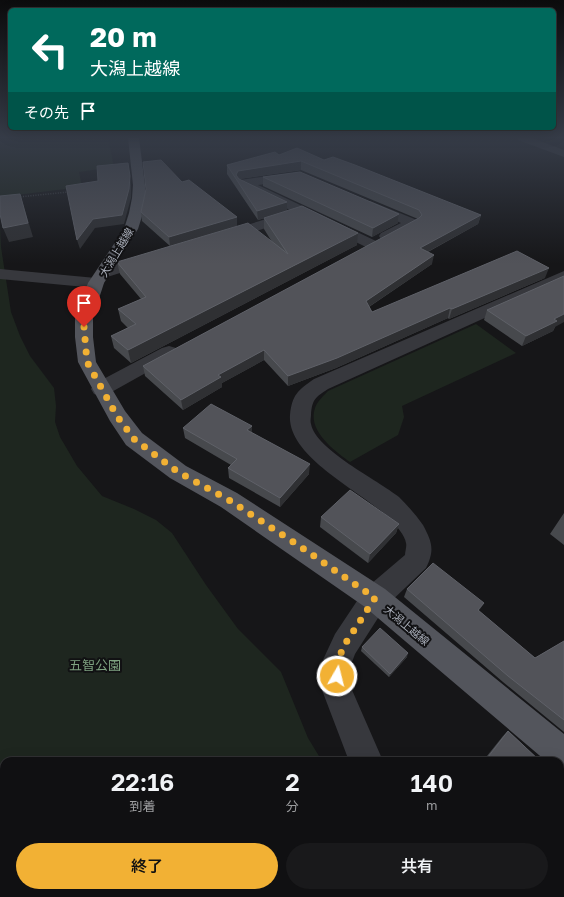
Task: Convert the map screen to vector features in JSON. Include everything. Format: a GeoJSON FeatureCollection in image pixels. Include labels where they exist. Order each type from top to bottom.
{"type":"FeatureCollection","features":[{"type":"Feature","properties":{"kind":"main road","name":"大潟上越線"},"geometry":{"type":"LineString","coordinates":[[138,180],[139,205],[131,229],[100,278],[84,317],[84,337],[87,362],[117,416],[134,439],[178,472],[229,500],[375,598],[564,755]]}},
{"type":"Feature","properties":{"kind":"street"},"geometry":{"type":"LineString","coordinates":[[266,180],[244,183],[372,244]]}},
{"type":"Feature","properties":{"kind":"street"},"geometry":{"type":"LineString","coordinates":[[356,199],[412,223],[358,252]]}},
{"type":"Feature","properties":{"kind":"street"},"geometry":{"type":"LineString","coordinates":[[215,239],[305,211]]}},
{"type":"Feature","properties":{"kind":"street"},"geometry":{"type":"LineString","coordinates":[[0,274],[100,278],[163,255]]}},
{"type":"Feature","properties":{"kind":"street"},"geometry":{"type":"LineString","coordinates":[[364,757],[337,690],[337,662],[345,644],[375,598],[417,560],[418,542],[407,521],[390,504],[320,455],[308,441],[300,424],[301,407],[305,395],[328,381],[564,276]]}},
{"type":"Feature","properties":{"kind":"street"},"geometry":{"type":"LineString","coordinates":[[101,389],[184,344]]}},
{"type":"Feature","properties":{"kind":"path"},"geometry":{"type":"LineString","coordinates":[[15,198],[69,192]]}},
{"type":"Feature","properties":{"kind":"green space"},"geometry":{"type":"Polygon","coordinates":[[[0,180],[81,180],[82,187],[0,197],[0,180]]]}},
{"type":"Feature","properties":{"kind":"green space","name":"五智公園"},"geometry":{"type":"Polygon","coordinates":[[[0,225],[1,247],[11,312],[20,336],[30,356],[54,388],[56,406],[55,422],[60,437],[77,466],[102,496],[156,520],[172,533],[206,585],[238,629],[281,672],[308,738],[320,757],[0,757],[0,225]]]}},
{"type":"Feature","properties":{"kind":"green space"},"geometry":{"type":"Polygon","coordinates":[[[476,324],[516,353],[402,406],[404,417],[398,435],[350,462],[324,440],[315,425],[314,416],[315,408],[328,391],[476,324]]]}},
{"type":"Feature","properties":{"kind":"building"},"geometry":{"type":"Polygon","coordinates":[[[130,180],[129,189],[122,215],[93,219],[77,240],[66,186],[98,181],[130,180]]]}},
{"type":"Feature","properties":{"kind":"building"},"geometry":{"type":"Polygon","coordinates":[[[145,180],[180,180],[182,182],[189,180],[237,217],[169,237],[141,212],[146,189],[145,180]]]}},
{"type":"Feature","properties":{"kind":"building"},"geometry":{"type":"Polygon","coordinates":[[[237,180],[241,180],[287,202],[257,211],[237,180]]]}},
{"type":"Feature","properties":{"kind":"building"},"geometry":{"type":"Polygon","coordinates":[[[269,180],[319,180],[399,214],[373,228],[269,180]]]}},
{"type":"Feature","properties":{"kind":"building"},"geometry":{"type":"Polygon","coordinates":[[[346,180],[392,180],[481,215],[420,248],[434,255],[366,301],[372,312],[517,251],[549,268],[452,309],[450,308],[337,358],[288,376],[264,350],[218,375],[221,377],[181,400],[143,366],[419,218],[422,215],[419,210],[346,180]]]}},
{"type":"Feature","properties":{"kind":"building"},"geometry":{"type":"Polygon","coordinates":[[[20,194],[28,223],[3,228],[0,214],[0,196],[20,194]]]}},
{"type":"Feature","properties":{"kind":"building"},"geometry":{"type":"Polygon","coordinates":[[[302,206],[358,233],[128,350],[111,336],[136,324],[118,309],[146,297],[117,262],[248,223],[288,254],[264,218],[302,206]]]}},
{"type":"Feature","properties":{"kind":"building"},"geometry":{"type":"Polygon","coordinates":[[[564,276],[564,314],[554,319],[557,321],[526,336],[487,310],[564,276]]]}},
{"type":"Feature","properties":{"kind":"building"},"geometry":{"type":"Polygon","coordinates":[[[211,404],[252,426],[247,430],[310,464],[280,498],[228,468],[237,459],[183,428],[211,404]]]}},
{"type":"Feature","properties":{"kind":"building"},"geometry":{"type":"Polygon","coordinates":[[[350,490],[399,524],[370,554],[321,517],[350,490]]]}},
{"type":"Feature","properties":{"kind":"building"},"geometry":{"type":"Polygon","coordinates":[[[433,563],[484,603],[478,610],[535,658],[564,641],[564,720],[508,676],[407,589],[433,563]]]}},
{"type":"Feature","properties":{"kind":"building"},"geometry":{"type":"Polygon","coordinates":[[[380,628],[408,653],[390,674],[362,647],[380,628]]]}},
{"type":"Feature","properties":{"kind":"building"},"geometry":{"type":"Polygon","coordinates":[[[508,731],[536,757],[488,757],[508,731]]]}},
{"type":"Feature","properties":{"kind":"route"},"geometry":{"type":"LineString","coordinates":[[84,327],[87,362],[117,416],[134,439],[178,472],[229,500],[375,598],[345,644],[337,662],[337,676]]}}]}
